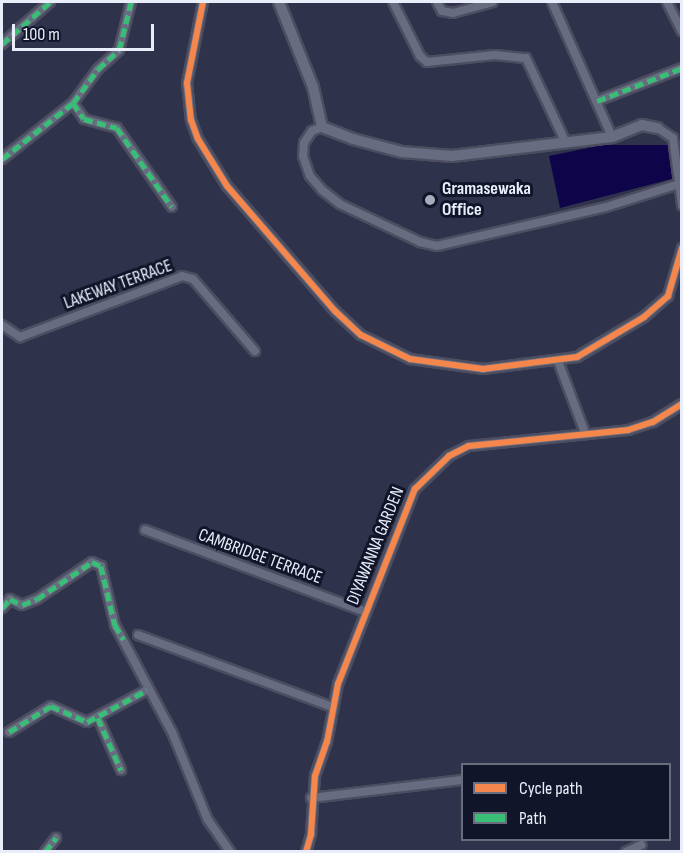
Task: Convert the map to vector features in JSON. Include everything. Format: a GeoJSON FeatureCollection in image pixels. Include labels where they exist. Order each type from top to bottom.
{"type":"FeatureCollection","features":[{"type":"Feature","properties":{"kind":"street"},"geometry":{"type":"LineString","coordinates":[[2,44],[50,2]]}},
{"type":"Feature","properties":{"kind":"street"},"geometry":{"type":"LineString","coordinates":[[2,159],[72,104],[123,43],[131,2]]}},
{"type":"Feature","properties":{"kind":"street"},"geometry":{"type":"LineString","coordinates":[[202,2],[187,83],[191,120],[198,139],[227,186],[335,311],[361,335],[410,359],[483,369],[577,357],[610,339],[668,296],[681,248]]}},
{"type":"Feature","properties":{"kind":"street"},"geometry":{"type":"LineString","coordinates":[[279,2],[313,87],[322,127]]}},
{"type":"Feature","properties":{"kind":"street"},"geometry":{"type":"LineString","coordinates":[[393,2],[420,56],[427,62],[495,55],[526,58],[566,143]]}},
{"type":"Feature","properties":{"kind":"street"},"geometry":{"type":"LineString","coordinates":[[437,2],[442,12],[453,13],[493,2]]}},
{"type":"Feature","properties":{"kind":"street"},"geometry":{"type":"LineString","coordinates":[[552,2],[612,136]]}},
{"type":"Feature","properties":{"kind":"street"},"geometry":{"type":"LineString","coordinates":[[668,2],[681,31]]}},
{"type":"Feature","properties":{"kind":"street"},"geometry":{"type":"LineString","coordinates":[[597,101],[681,68]]}},
{"type":"Feature","properties":{"kind":"street"},"geometry":{"type":"LineString","coordinates":[[72,104],[84,119],[117,128],[172,207]]}},
{"type":"Feature","properties":{"kind":"street"},"geometry":{"type":"LineString","coordinates":[[681,183],[606,207],[437,246],[420,242],[380,223],[322,190],[310,176],[303,156],[304,143],[312,131],[322,127],[377,146],[427,155],[493,153],[612,136],[642,125],[658,128],[673,138],[681,183],[681,205]]}},
{"type":"Feature","properties":{"kind":"street","name":"LAKEWAY TERRACE"},"geometry":{"type":"LineString","coordinates":[[2,325],[20,338],[182,276],[194,279],[255,351]]}},
{"type":"Feature","properties":{"kind":"street"},"geometry":{"type":"LineString","coordinates":[[558,361],[585,434]]}},
{"type":"Feature","properties":{"kind":"street","name":"DIYAWANNA GARDEN"},"geometry":{"type":"LineString","coordinates":[[306,852],[311,834],[311,798],[338,684],[414,489],[449,456],[469,446],[511,439],[628,430],[653,422],[681,404]]}},
{"type":"Feature","properties":{"kind":"street","name":"CAMBRIDGE TERRACE"},"geometry":{"type":"LineString","coordinates":[[145,530],[365,612]]}},
{"type":"Feature","properties":{"kind":"street"},"geometry":{"type":"LineString","coordinates":[[2,608],[10,599],[22,605],[37,598],[92,562],[101,566],[115,625],[147,690],[172,732],[208,820],[230,852]]}},
{"type":"Feature","properties":{"kind":"street"},"geometry":{"type":"LineString","coordinates":[[138,635],[333,707]]}},
{"type":"Feature","properties":{"kind":"street"},"geometry":{"type":"LineString","coordinates":[[9,732],[51,706],[87,722],[99,718],[147,690]]}},
{"type":"Feature","properties":{"kind":"street"},"geometry":{"type":"LineString","coordinates":[[99,718],[121,770]]}},
{"type":"Feature","properties":{"kind":"street"},"geometry":{"type":"LineString","coordinates":[[311,798],[461,780]]}},
{"type":"Feature","properties":{"kind":"street"},"geometry":{"type":"LineString","coordinates":[[45,852],[56,838]]}},
{"type":"Feature","properties":{"kind":"street"},"geometry":{"type":"LineString","coordinates":[[626,852],[641,845]]}},
{"type":"Feature","properties":{"kind":"shaded area"},"geometry":{"type":"Polygon","coordinates":[[[603,145],[670,145],[675,178],[560,208],[549,156],[603,145]]]}},
{"type":"Feature","properties":{"kind":"marked path"},"geometry":{"type":"LineString","coordinates":[[2,44],[50,2]]}},
{"type":"Feature","properties":{"kind":"marked path"},"geometry":{"type":"LineString","coordinates":[[2,159],[73,103],[98,69],[119,50],[131,2]]}},
{"type":"Feature","properties":{"kind":"marked path"},"geometry":{"type":"LineString","coordinates":[[597,101],[682,68]]}},
{"type":"Feature","properties":{"kind":"marked path"},"geometry":{"type":"LineString","coordinates":[[73,103],[84,119],[117,128],[172,207]]}},
{"type":"Feature","properties":{"kind":"marked path"},"geometry":{"type":"LineString","coordinates":[[2,608],[10,599],[22,605],[37,599],[92,562],[101,566],[115,625],[124,640]]}},
{"type":"Feature","properties":{"kind":"marked path"},"geometry":{"type":"LineString","coordinates":[[9,732],[51,706],[87,722],[147,690]]}},
{"type":"Feature","properties":{"kind":"marked path"},"geometry":{"type":"LineString","coordinates":[[98,718],[121,770]]}},
{"type":"Feature","properties":{"kind":"marked path"},"geometry":{"type":"LineString","coordinates":[[45,852],[56,838]]}},
{"type":"Feature","properties":{"kind":"cycle path"},"geometry":{"type":"LineString","coordinates":[[203,2],[187,83],[191,120],[198,139],[227,186],[335,311],[361,335],[410,359],[483,369],[577,357],[644,317],[668,296],[682,248]]}},
{"type":"Feature","properties":{"kind":"cycle path"},"geometry":{"type":"LineString","coordinates":[[306,852],[311,834],[315,776],[327,742],[338,684],[415,489],[449,456],[469,446],[628,430],[653,422],[682,404]]}},
{"type":"Feature","properties":{"kind":"place","name":"Gramasewaka Office"},"geometry":{"type":"Point","coordinates":[430,200]}}]}
